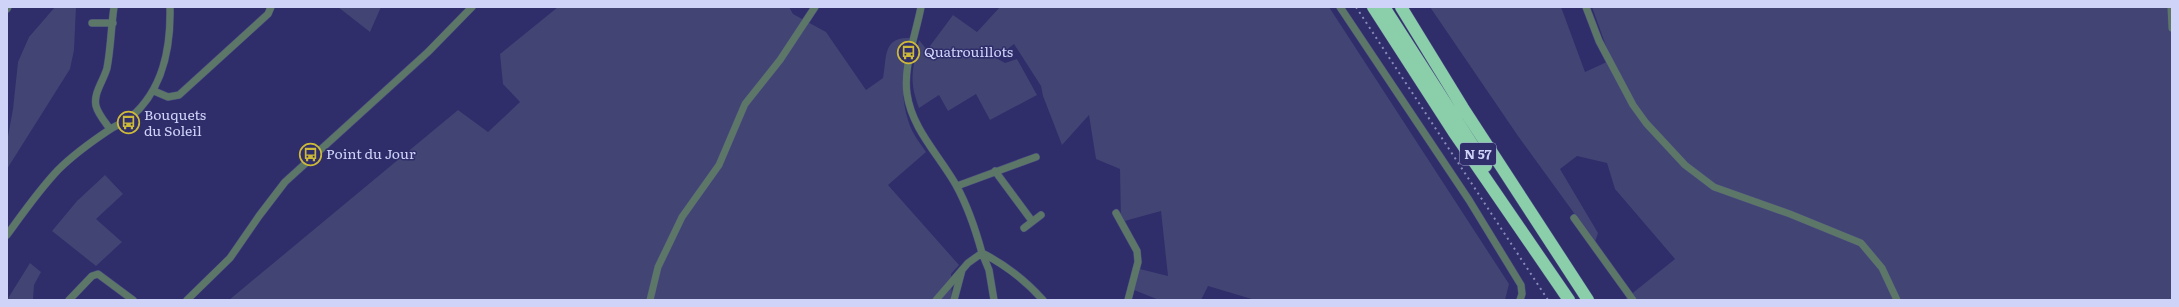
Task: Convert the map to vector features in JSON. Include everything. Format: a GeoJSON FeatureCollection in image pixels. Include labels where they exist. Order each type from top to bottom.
{"type":"FeatureCollection","features":[{"type":"Feature","properties":{"kind":"highway"},"geometry":{"type":"LineString","coordinates":[[1373,7],[1453,132],[1556,284],[1569,300]]}},
{"type":"Feature","properties":{"kind":"highway","name":"N 57"},"geometry":{"type":"LineString","coordinates":[[1384,7],[1572,300]]}},
{"type":"Feature","properties":{"kind":"highway","name":"N 57"},"geometry":{"type":"LineString","coordinates":[[1401,8],[1463,108],[1588,300]]}},
{"type":"Feature","properties":{"kind":"street"},"geometry":{"type":"LineString","coordinates":[[110,129],[100,116],[96,106],[96,98],[106,69],[113,32],[112,23],[114,7]]}},
{"type":"Feature","properties":{"kind":"street"},"geometry":{"type":"LineString","coordinates":[[7,235],[34,197],[58,170],[110,129],[128,119],[145,104],[154,91],[163,68],[167,48],[170,7]]}},
{"type":"Feature","properties":{"kind":"street"},"geometry":{"type":"LineString","coordinates":[[154,91],[168,97],[179,95],[268,14],[271,7]]}},
{"type":"Feature","properties":{"kind":"street"},"geometry":{"type":"LineString","coordinates":[[187,300],[230,258],[262,211],[285,182],[428,52],[472,7]]}},
{"type":"Feature","properties":{"kind":"street"},"geometry":{"type":"LineString","coordinates":[[650,300],[658,267],[670,240],[682,217],[719,165],[744,104],[780,60],[815,7]]}},
{"type":"Feature","properties":{"kind":"street"},"geometry":{"type":"LineString","coordinates":[[921,7],[907,72],[907,93],[911,112],[920,132],[957,186],[989,270],[994,300]]}},
{"type":"Feature","properties":{"kind":"street"},"geometry":{"type":"LineString","coordinates":[[1340,7],[1469,200],[1521,285],[1522,294],[1520,300]]}},
{"type":"Feature","properties":{"kind":"street"},"geometry":{"type":"LineString","coordinates":[[1586,7],[1599,41],[1634,105],[1646,123],[1685,165],[1714,188],[1854,239],[1861,243],[1882,268],[1898,300]]}},
{"type":"Feature","properties":{"kind":"street"},"geometry":{"type":"LineString","coordinates":[[2171,7],[2172,28]]}},
{"type":"Feature","properties":{"kind":"street"},"geometry":{"type":"LineString","coordinates":[[92,23],[112,23]]}},
{"type":"Feature","properties":{"kind":"street"},"geometry":{"type":"LineString","coordinates":[[957,186],[1036,157]]}},
{"type":"Feature","properties":{"kind":"street"},"geometry":{"type":"LineString","coordinates":[[995,171],[1032,221]]}},
{"type":"Feature","properties":{"kind":"street"},"geometry":{"type":"LineString","coordinates":[[1116,214],[1137,251],[1138,262],[1128,300]]}},
{"type":"Feature","properties":{"kind":"street"},"geometry":{"type":"LineString","coordinates":[[1024,228],[1041,215]]}},
{"type":"Feature","properties":{"kind":"street"},"geometry":{"type":"LineString","coordinates":[[1574,218],[1633,300]]}},
{"type":"Feature","properties":{"kind":"street"},"geometry":{"type":"LineString","coordinates":[[936,300],[962,270],[982,253]]}},
{"type":"Feature","properties":{"kind":"street"},"geometry":{"type":"LineString","coordinates":[[982,253],[995,260],[1025,283],[1043,300]]}},
{"type":"Feature","properties":{"kind":"street"},"geometry":{"type":"LineString","coordinates":[[954,300],[962,270]]}},
{"type":"Feature","properties":{"kind":"street"},"geometry":{"type":"LineString","coordinates":[[69,300],[92,276],[98,274],[133,300]]}},
{"type":"Feature","properties":{"kind":"shaded area"},"geometry":{"type":"Polygon","coordinates":[[[55,7],[76,7],[74,50],[70,69],[7,169],[7,142],[13,109],[18,62],[29,37],[55,7]]]}},
{"type":"Feature","properties":{"kind":"shaded area"},"geometry":{"type":"Polygon","coordinates":[[[338,7],[381,7],[370,32],[338,7]]]}},
{"type":"Feature","properties":{"kind":"shaded area"},"geometry":{"type":"Polygon","coordinates":[[[558,7],[789,7],[793,14],[826,32],[866,90],[883,78],[886,56],[890,45],[901,38],[910,38],[905,59],[903,80],[904,102],[910,127],[926,152],[888,185],[959,265],[951,274],[952,300],[229,300],[458,110],[488,132],[520,102],[503,84],[500,54],[558,7]]]}},
{"type":"Feature","properties":{"kind":"shaded area"},"geometry":{"type":"Polygon","coordinates":[[[1000,7],[1329,7],[1509,284],[1505,300],[1255,300],[1208,286],[1201,300],[1159,300],[1134,290],[1140,269],[1168,276],[1161,211],[1121,222],[1120,169],[1096,159],[1089,115],[1062,145],[1043,96],[1041,86],[1014,44],[996,58],[1005,63],[1017,59],[1037,95],[990,120],[976,94],[948,111],[939,95],[919,108],[914,89],[913,67],[919,40],[927,50],[953,15],[977,32],[1000,7]]]}},
{"type":"Feature","properties":{"kind":"shaded area"},"geometry":{"type":"Polygon","coordinates":[[[1430,7],[1561,7],[1585,72],[1611,60],[1592,7],[2172,7],[2172,300],[1624,300],[1675,259],[1615,189],[1607,163],[1577,156],[1560,169],[1598,233],[1595,242],[1518,136],[1430,7]]]}},
{"type":"Feature","properties":{"kind":"shaded area"},"geometry":{"type":"Polygon","coordinates":[[[105,175],[123,194],[96,219],[122,242],[96,266],[52,231],[77,201],[105,175]]]}},
{"type":"Feature","properties":{"kind":"shaded area"},"geometry":{"type":"Polygon","coordinates":[[[30,263],[41,272],[34,285],[33,300],[7,300],[30,263]]]}},
{"type":"Feature","properties":{"kind":"railway"},"geometry":{"type":"LineString","coordinates":[[1356,7],[1548,300]]}},
{"type":"Feature","properties":{"kind":"place","name":"Quatrouillots"},"geometry":{"type":"Point","coordinates":[909,52]}},
{"type":"Feature","properties":{"kind":"place","name":"Bouquets du Soleil"},"geometry":{"type":"Point","coordinates":[128,123]}},
{"type":"Feature","properties":{"kind":"place","name":"Point du Jour"},"geometry":{"type":"Point","coordinates":[310,154]}}]}
